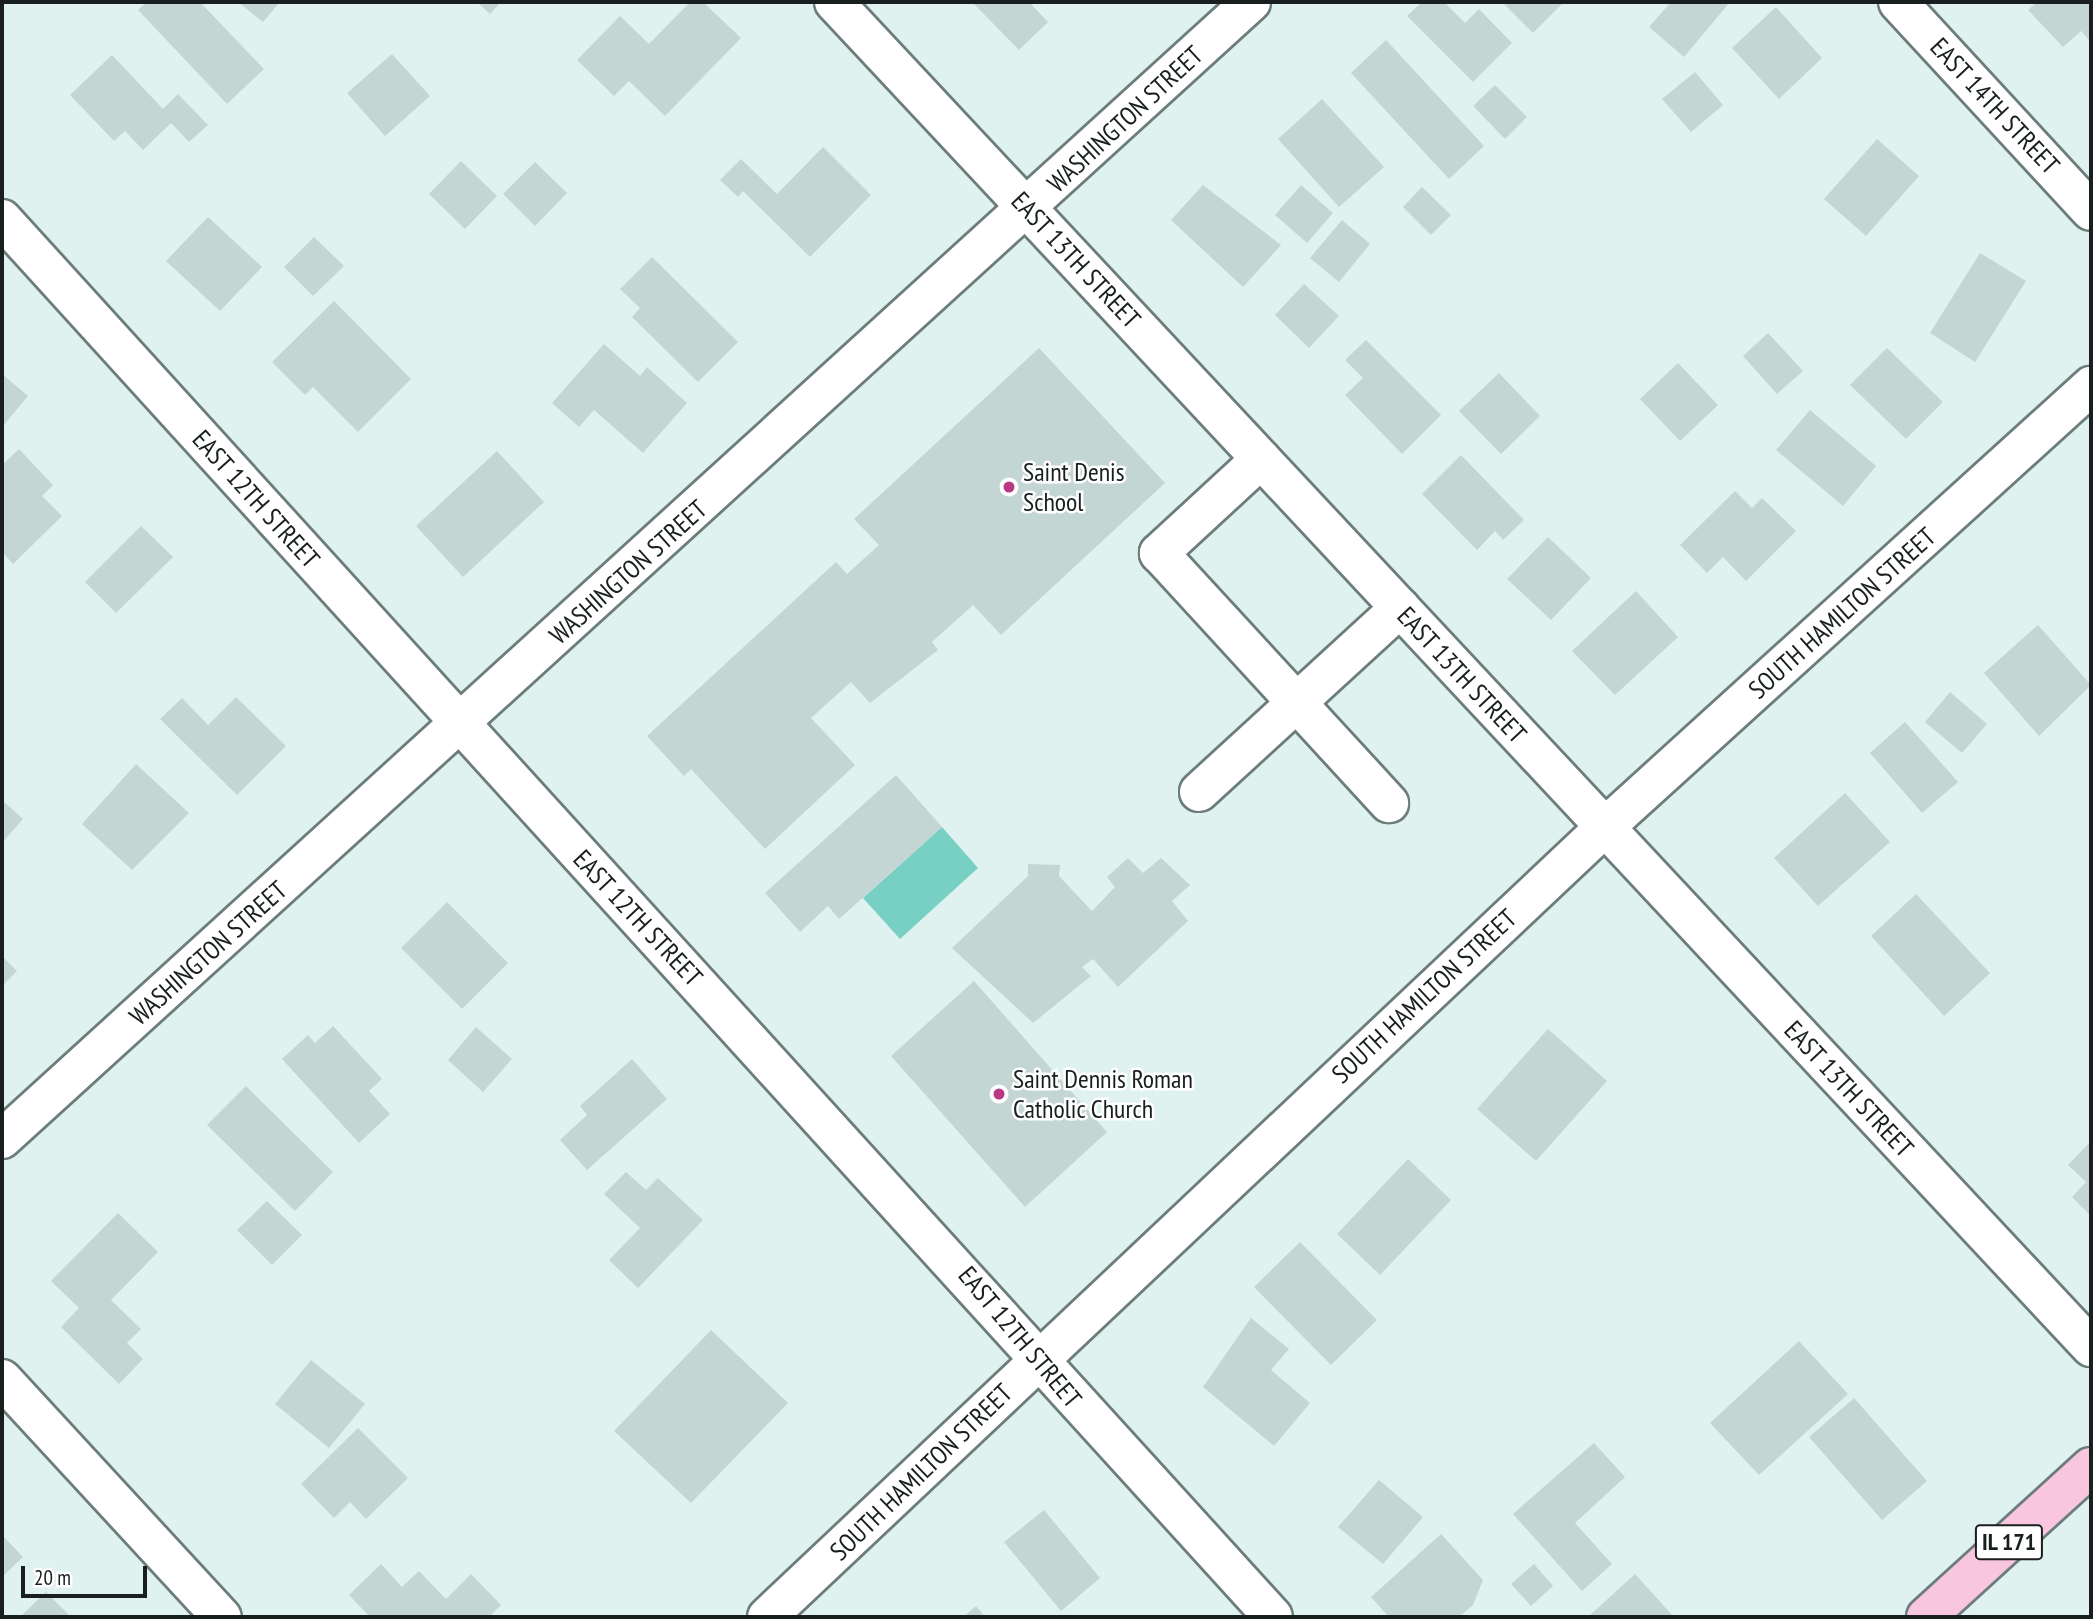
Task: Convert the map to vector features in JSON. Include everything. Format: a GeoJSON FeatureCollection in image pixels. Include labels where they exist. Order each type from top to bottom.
{"type":"FeatureCollection","features":[{"type":"Feature","properties":{"kind":"main road","name":"IL 171"},"geometry":{"type":"LineString","coordinates":[[1926,1617],[2091,1467]]}},
{"type":"Feature","properties":{"kind":"street","name":"EAST 13TH STREET"},"geometry":{"type":"LineString","coordinates":[[834,2],[2091,1347]]}},
{"type":"Feature","properties":{"kind":"street","name":"WASHINGTON STREET"},"geometry":{"type":"LineString","coordinates":[[2,1139],[1029,209],[1251,2]]}},
{"type":"Feature","properties":{"kind":"street","name":"EAST 14TH STREET"},"geometry":{"type":"LineString","coordinates":[[1898,2],[2091,211]]}},
{"type":"Feature","properties":{"kind":"street","name":"EAST 12TH STREET"},"geometry":{"type":"LineString","coordinates":[[2,219],[1273,1617]]}},
{"type":"Feature","properties":{"kind":"street","name":"SOUTH HAMILTON STREET"},"geometry":{"type":"LineString","coordinates":[[767,1617],[1039,1357],[1604,828],[2091,386]]}},
{"type":"Feature","properties":{"kind":"street"},"geometry":{"type":"LineString","coordinates":[[1261,459],[1158,552],[1389,803]]}},
{"type":"Feature","properties":{"kind":"street"},"geometry":{"type":"LineString","coordinates":[[1199,792],[1400,608]]}},
{"type":"Feature","properties":{"kind":"street"},"geometry":{"type":"LineString","coordinates":[[2,1379],[222,1617]]}},
{"type":"Feature","properties":{"kind":"shaded area"},"geometry":{"type":"Polygon","coordinates":[[[942,827],[978,868],[900,939],[863,898],[942,827]]]}},
{"type":"Feature","properties":{"kind":"building"},"geometry":{"type":"Polygon","coordinates":[[[147,2],[200,2],[264,69],[227,104],[138,10],[147,2]]]}},
{"type":"Feature","properties":{"kind":"building"},"geometry":{"type":"Polygon","coordinates":[[[238,2],[280,2],[263,22],[238,2]]]}},
{"type":"Feature","properties":{"kind":"building"},"geometry":{"type":"Polygon","coordinates":[[[477,2],[501,2],[490,14],[477,2]]]}},
{"type":"Feature","properties":{"kind":"building"},"geometry":{"type":"Polygon","coordinates":[[[690,2],[703,2],[741,38],[665,116],[629,81],[614,96],[577,60],[620,16],[649,44],[690,2]]]}},
{"type":"Feature","properties":{"kind":"building"},"geometry":{"type":"Polygon","coordinates":[[[972,2],[1029,2],[1048,22],[1019,50],[972,2]]]}},
{"type":"Feature","properties":{"kind":"building"},"geometry":{"type":"Polygon","coordinates":[[[1422,2],[1444,2],[1465,23],[1479,9],[1512,43],[1473,82],[1407,16],[1422,2]]]}},
{"type":"Feature","properties":{"kind":"building"},"geometry":{"type":"Polygon","coordinates":[[[1502,2],[1564,2],[1533,33],[1502,2]]]}},
{"type":"Feature","properties":{"kind":"building"},"geometry":{"type":"Polygon","coordinates":[[[1671,2],[1730,2],[1684,57],[1649,27],[1671,2]]]}},
{"type":"Feature","properties":{"kind":"building"},"geometry":{"type":"Polygon","coordinates":[[[2037,2],[2091,2],[2091,42],[2081,31],[2063,47],[2028,10],[2037,2]]]}},
{"type":"Feature","properties":{"kind":"building"},"geometry":{"type":"Polygon","coordinates":[[[1776,7],[1822,58],[1779,99],[1732,48],[1776,7]]]}},
{"type":"Feature","properties":{"kind":"building"},"geometry":{"type":"Polygon","coordinates":[[[1386,40],[1484,146],[1449,179],[1351,73],[1386,40]]]}},
{"type":"Feature","properties":{"kind":"building"},"geometry":{"type":"Polygon","coordinates":[[[392,54],[430,96],[385,136],[347,93],[392,54]]]}},
{"type":"Feature","properties":{"kind":"building"},"geometry":{"type":"Polygon","coordinates":[[[112,55],[163,109],[178,94],[208,125],[189,142],[171,123],[143,150],[125,131],[114,141],[70,95],[112,55]]]}},
{"type":"Feature","properties":{"kind":"building"},"geometry":{"type":"Polygon","coordinates":[[[1695,72],[1723,105],[1691,132],[1662,99],[1695,72]]]}},
{"type":"Feature","properties":{"kind":"building"},"geometry":{"type":"Polygon","coordinates":[[[1495,85],[1527,117],[1505,139],[1473,106],[1495,85]]]}},
{"type":"Feature","properties":{"kind":"building"},"geometry":{"type":"Polygon","coordinates":[[[1322,99],[1384,167],[1339,207],[1278,139],[1322,99]]]}},
{"type":"Feature","properties":{"kind":"building"},"geometry":{"type":"Polygon","coordinates":[[[1877,139],[1919,176],[1866,236],[1824,199],[1877,139]]]}},
{"type":"Feature","properties":{"kind":"building"},"geometry":{"type":"Polygon","coordinates":[[[823,147],[871,195],[810,257],[743,191],[738,197],[720,180],[741,159],[777,194],[823,147]]]}},
{"type":"Feature","properties":{"kind":"building"},"geometry":{"type":"Polygon","coordinates":[[[461,161],[497,196],[465,229],[429,194],[461,161]]]}},
{"type":"Feature","properties":{"kind":"building"},"geometry":{"type":"Polygon","coordinates":[[[535,162],[567,193],[535,226],[503,194],[535,162]]]}},
{"type":"Feature","properties":{"kind":"building"},"geometry":{"type":"Polygon","coordinates":[[[1203,185],[1281,245],[1243,287],[1171,220],[1203,185]]]}},
{"type":"Feature","properties":{"kind":"building"},"geometry":{"type":"Polygon","coordinates":[[[1301,185],[1333,213],[1307,243],[1275,215],[1301,185]]]}},
{"type":"Feature","properties":{"kind":"building"},"geometry":{"type":"Polygon","coordinates":[[[1422,187],[1451,215],[1431,235],[1403,207],[1422,187]]]}},
{"type":"Feature","properties":{"kind":"building"},"geometry":{"type":"Polygon","coordinates":[[[208,217],[262,267],[220,311],[166,261],[208,217]]]}},
{"type":"Feature","properties":{"kind":"building"},"geometry":{"type":"Polygon","coordinates":[[[1342,220],[1370,244],[1339,282],[1310,258],[1342,220]]]}},
{"type":"Feature","properties":{"kind":"building"},"geometry":{"type":"Polygon","coordinates":[[[314,237],[344,266],[313,296],[284,267],[314,237]]]}},
{"type":"Feature","properties":{"kind":"building"},"geometry":{"type":"Polygon","coordinates":[[[1980,253],[2026,281],[1975,362],[1930,333],[1980,253]]]}},
{"type":"Feature","properties":{"kind":"building"},"geometry":{"type":"Polygon","coordinates":[[[652,257],[738,342],[698,382],[632,317],[640,308],[620,289],[652,257]]]}},
{"type":"Feature","properties":{"kind":"building"},"geometry":{"type":"Polygon","coordinates":[[[1304,284],[1339,316],[1309,348],[1275,315],[1304,284]]]}},
{"type":"Feature","properties":{"kind":"building"},"geometry":{"type":"Polygon","coordinates":[[[334,301],[411,379],[358,432],[313,387],[305,395],[272,362],[334,301]]]}},
{"type":"Feature","properties":{"kind":"building"},"geometry":{"type":"Polygon","coordinates":[[[1768,333],[1803,371],[1777,394],[1743,356],[1768,333]]]}},
{"type":"Feature","properties":{"kind":"building"},"geometry":{"type":"Polygon","coordinates":[[[1366,340],[1441,415],[1402,454],[1345,395],[1363,378],[1345,360],[1366,340]]]}},
{"type":"Feature","properties":{"kind":"building"},"geometry":{"type":"Polygon","coordinates":[[[604,344],[640,376],[647,367],[687,403],[643,453],[594,410],[579,427],[552,403],[604,344]]]}},
{"type":"Feature","properties":{"kind":"building"},"geometry":{"type":"Polygon","coordinates":[[[1039,348],[1165,483],[1001,635],[973,605],[932,642],[938,650],[870,703],[851,682],[811,718],[855,765],[765,849],[691,769],[684,776],[647,736],[836,562],[847,574],[879,545],[854,519],[1039,348]]]}},
{"type":"Feature","properties":{"kind":"building"},"geometry":{"type":"Polygon","coordinates":[[[1887,348],[1943,402],[1906,439],[1850,385],[1887,348]]]}},
{"type":"Feature","properties":{"kind":"building"},"geometry":{"type":"Polygon","coordinates":[[[1678,363],[1718,405],[1680,441],[1640,399],[1678,363]]]}},
{"type":"Feature","properties":{"kind":"building"},"geometry":{"type":"Polygon","coordinates":[[[1499,373],[1540,416],[1501,454],[1459,411],[1499,373]]]}},
{"type":"Feature","properties":{"kind":"building"},"geometry":{"type":"Polygon","coordinates":[[[2,374],[28,396],[2,427],[2,374]]]}},
{"type":"Feature","properties":{"kind":"building"},"geometry":{"type":"Polygon","coordinates":[[[1810,410],[1876,466],[1843,506],[1776,450],[1810,410]]]}},
{"type":"Feature","properties":{"kind":"building"},"geometry":{"type":"Polygon","coordinates":[[[19,449],[53,485],[42,496],[62,516],[13,564],[2,552],[2,465],[19,449]]]}},
{"type":"Feature","properties":{"kind":"building"},"geometry":{"type":"Polygon","coordinates":[[[497,451],[544,502],[463,577],[416,526],[497,451]]]}},
{"type":"Feature","properties":{"kind":"building"},"geometry":{"type":"Polygon","coordinates":[[[1461,455],[1524,520],[1503,540],[1495,531],[1477,550],[1422,494],[1461,455]]]}},
{"type":"Feature","properties":{"kind":"building"},"geometry":{"type":"Polygon","coordinates":[[[1735,491],[1752,508],[1762,498],[1796,531],[1746,581],[1723,557],[1707,573],[1680,545],[1735,491]]]}},
{"type":"Feature","properties":{"kind":"building"},"geometry":{"type":"Polygon","coordinates":[[[141,526],[173,557],[116,613],[85,582],[141,526]]]}},
{"type":"Feature","properties":{"kind":"building"},"geometry":{"type":"Polygon","coordinates":[[[1548,537],[1591,578],[1551,620],[1507,579],[1548,537]]]}},
{"type":"Feature","properties":{"kind":"building"},"geometry":{"type":"Polygon","coordinates":[[[1636,591],[1678,637],[1615,695],[1572,651],[1636,591]]]}},
{"type":"Feature","properties":{"kind":"building"},"geometry":{"type":"Polygon","coordinates":[[[2038,625],[2091,685],[2039,736],[1984,673],[2038,625]]]}},
{"type":"Feature","properties":{"kind":"building"},"geometry":{"type":"Polygon","coordinates":[[[1950,692],[1987,724],[1962,753],[1925,722],[1950,692]]]}},
{"type":"Feature","properties":{"kind":"building"},"geometry":{"type":"Polygon","coordinates":[[[236,697],[286,746],[237,795],[160,719],[182,698],[208,725],[236,697]]]}},
{"type":"Feature","properties":{"kind":"building"},"geometry":{"type":"Polygon","coordinates":[[[1905,722],[1958,782],[1922,813],[1870,753],[1905,722]]]}},
{"type":"Feature","properties":{"kind":"building"},"geometry":{"type":"Polygon","coordinates":[[[136,764],[189,813],[132,870],[82,824],[136,764]]]}},
{"type":"Feature","properties":{"kind":"building"},"geometry":{"type":"Polygon","coordinates":[[[896,775],[942,827],[839,919],[828,906],[800,932],[765,893],[896,775]]]}},
{"type":"Feature","properties":{"kind":"building"},"geometry":{"type":"Polygon","coordinates":[[[1845,793],[1890,842],[1818,906],[1774,858],[1845,793]]]}},
{"type":"Feature","properties":{"kind":"building"},"geometry":{"type":"Polygon","coordinates":[[[2,800],[23,819],[2,843],[2,800]]]}},
{"type":"Feature","properties":{"kind":"building"},"geometry":{"type":"Polygon","coordinates":[[[1128,858],[1143,873],[1161,858],[1190,885],[1172,901],[1188,921],[1118,987],[1093,959],[1082,967],[1091,976],[1033,1023],[952,948],[1028,876],[1028,864],[1060,865],[1059,876],[1092,911],[1115,887],[1107,877],[1128,858]]]}},
{"type":"Feature","properties":{"kind":"building"},"geometry":{"type":"Polygon","coordinates":[[[1916,894],[1990,973],[1944,1016],[1871,936],[1916,894]]]}},
{"type":"Feature","properties":{"kind":"building"},"geometry":{"type":"Polygon","coordinates":[[[447,902],[508,963],[462,1009],[401,948],[447,902]]]}},
{"type":"Feature","properties":{"kind":"building"},"geometry":{"type":"Polygon","coordinates":[[[2,956],[17,971],[2,986],[2,956]]]}},
{"type":"Feature","properties":{"kind":"building","name":"Saint Dennis Roman Catholic Church"},"geometry":{"type":"Polygon","coordinates":[[[974,981],[1107,1132],[1025,1207],[891,1056],[974,981]]]}},
{"type":"Feature","properties":{"kind":"building"},"geometry":{"type":"Polygon","coordinates":[[[333,1026],[382,1079],[369,1091],[390,1114],[359,1143],[282,1059],[308,1035],[315,1043],[333,1026]]]}},
{"type":"Feature","properties":{"kind":"building"},"geometry":{"type":"Polygon","coordinates":[[[476,1027],[512,1059],[483,1092],[448,1060],[476,1027]]]}},
{"type":"Feature","properties":{"kind":"building"},"geometry":{"type":"Polygon","coordinates":[[[1548,1029],[1607,1081],[1536,1161],[1477,1109],[1548,1029]]]}},
{"type":"Feature","properties":{"kind":"building"},"geometry":{"type":"Polygon","coordinates":[[[632,1059],[667,1099],[587,1170],[560,1140],[587,1115],[580,1106],[632,1059]]]}},
{"type":"Feature","properties":{"kind":"building"},"geometry":{"type":"Polygon","coordinates":[[[246,1086],[333,1172],[295,1211],[207,1125],[246,1086]]]}},
{"type":"Feature","properties":{"kind":"building"},"geometry":{"type":"Polygon","coordinates":[[[2091,1141],[2091,1216],[2072,1197],[2086,1182],[2068,1165],[2091,1141]]]}},
{"type":"Feature","properties":{"kind":"building"},"geometry":{"type":"Polygon","coordinates":[[[1408,1159],[1451,1200],[1380,1275],[1337,1234],[1408,1159]]]}},
{"type":"Feature","properties":{"kind":"building"},"geometry":{"type":"Polygon","coordinates":[[[626,1172],[646,1190],[658,1178],[703,1220],[638,1288],[609,1260],[640,1228],[604,1194],[626,1172]]]}},
{"type":"Feature","properties":{"kind":"building"},"geometry":{"type":"Polygon","coordinates":[[[267,1201],[302,1235],[272,1265],[237,1230],[267,1201]]]}},
{"type":"Feature","properties":{"kind":"building"},"geometry":{"type":"Polygon","coordinates":[[[118,1213],[158,1252],[111,1300],[141,1329],[127,1343],[143,1359],[119,1384],[61,1327],[79,1308],[51,1281],[118,1213]]]}},
{"type":"Feature","properties":{"kind":"building"},"geometry":{"type":"Polygon","coordinates":[[[1300,1242],[1377,1320],[1331,1365],[1254,1287],[1300,1242]]]}},
{"type":"Feature","properties":{"kind":"building"},"geometry":{"type":"Polygon","coordinates":[[[1251,1318],[1289,1349],[1271,1370],[1310,1403],[1274,1446],[1203,1387],[1251,1318]]]}},
{"type":"Feature","properties":{"kind":"building"},"geometry":{"type":"Polygon","coordinates":[[[711,1330],[788,1403],[691,1503],[614,1431],[711,1330]]]}},
{"type":"Feature","properties":{"kind":"building"},"geometry":{"type":"Polygon","coordinates":[[[1799,1341],[1848,1394],[1759,1475],[1710,1423],[1799,1341]]]}},
{"type":"Feature","properties":{"kind":"building"},"geometry":{"type":"Polygon","coordinates":[[[311,1360],[365,1404],[329,1448],[275,1404],[311,1360]]]}},
{"type":"Feature","properties":{"kind":"building"},"geometry":{"type":"Polygon","coordinates":[[[1854,1398],[1927,1481],[1882,1520],[1809,1437],[1854,1398]]]}},
{"type":"Feature","properties":{"kind":"building"},"geometry":{"type":"Polygon","coordinates":[[[358,1428],[408,1478],[366,1519],[350,1502],[334,1518],[301,1484],[358,1428]]]}},
{"type":"Feature","properties":{"kind":"building"},"geometry":{"type":"Polygon","coordinates":[[[1594,1443],[1625,1477],[1575,1523],[1612,1564],[1582,1591],[1513,1514],[1594,1443]]]}},
{"type":"Feature","properties":{"kind":"building"},"geometry":{"type":"Polygon","coordinates":[[[1379,1480],[1423,1517],[1383,1564],[1338,1527],[1379,1480]]]}},
{"type":"Feature","properties":{"kind":"building"},"geometry":{"type":"Polygon","coordinates":[[[1044,1510],[1100,1578],[1061,1611],[1004,1542],[1044,1510]]]}},
{"type":"Feature","properties":{"kind":"building"},"geometry":{"type":"Polygon","coordinates":[[[1441,1534],[1483,1580],[1473,1605],[1459,1617],[1389,1617],[1371,1597],[1441,1534]]]}},
{"type":"Feature","properties":{"kind":"building"},"geometry":{"type":"Polygon","coordinates":[[[2,1535],[23,1557],[2,1577],[2,1535]]]}},
{"type":"Feature","properties":{"kind":"building"},"geometry":{"type":"Polygon","coordinates":[[[381,1564],[402,1587],[419,1571],[446,1599],[471,1574],[501,1605],[489,1617],[370,1617],[349,1595],[381,1564]]]}},
{"type":"Feature","properties":{"kind":"building"},"geometry":{"type":"Polygon","coordinates":[[[1534,1564],[1553,1586],[1531,1606],[1511,1584],[1534,1564]]]}},
{"type":"Feature","properties":{"kind":"building"},"geometry":{"type":"Polygon","coordinates":[[[1635,1574],[1674,1617],[1588,1617],[1635,1574]]]}},
{"type":"Feature","properties":{"kind":"building"},"geometry":{"type":"Polygon","coordinates":[[[46,1592],[71,1617],[20,1617],[46,1592]]]}},
{"type":"Feature","properties":{"kind":"building"},"geometry":{"type":"Polygon","coordinates":[[[976,1606],[985,1617],[963,1617],[976,1606]]]}},
{"type":"Feature","properties":{"kind":"place","name":"Saint Denis School"},"geometry":{"type":"Point","coordinates":[1009,487]}},
{"type":"Feature","properties":{"kind":"place","name":"Saint Dennis Roman Catholic Church"},"geometry":{"type":"Point","coordinates":[999,1094]}}]}
